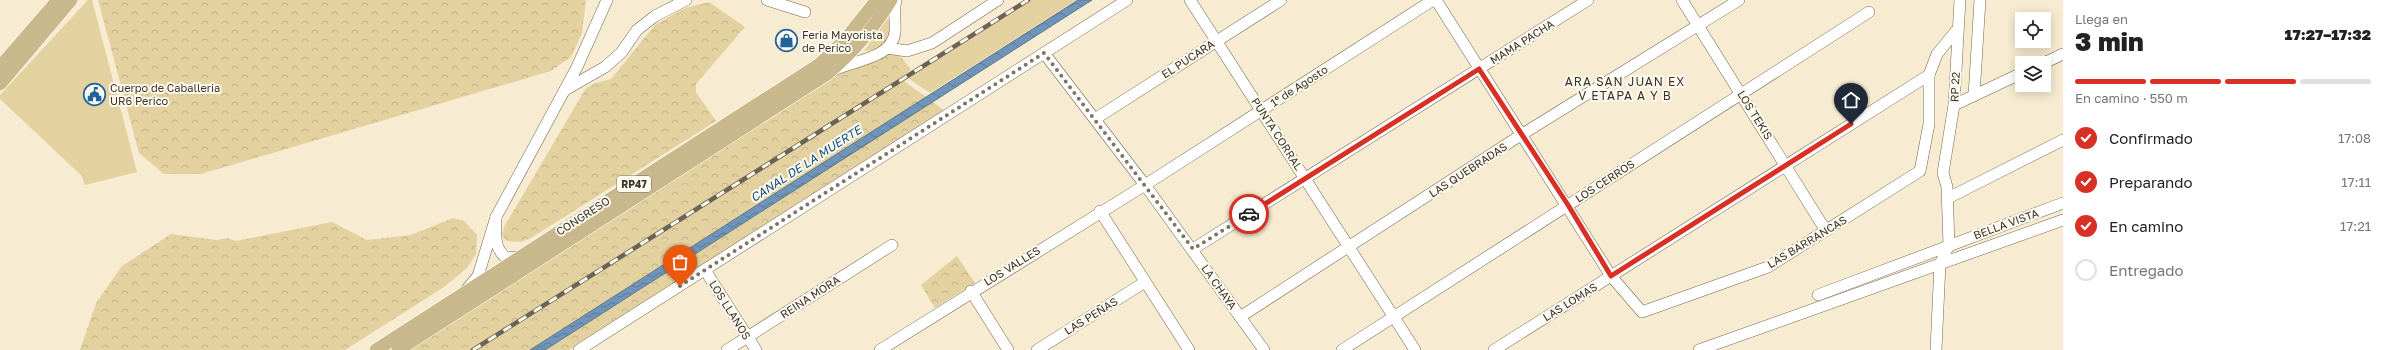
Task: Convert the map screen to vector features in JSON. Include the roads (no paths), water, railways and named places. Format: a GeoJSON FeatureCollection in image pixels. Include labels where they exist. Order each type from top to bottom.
{"type":"FeatureCollection","features":[{"type":"Feature","properties":{"kind":"main road"},"geometry":{"type":"LineString","coordinates":[[0,67],[58,0]]}},
{"type":"Feature","properties":{"kind":"main road"},"geometry":{"type":"LineString","coordinates":[[0,84],[72,0]]}},
{"type":"Feature","properties":{"kind":"main road","name":"CONGRESO"},"geometry":{"type":"LineString","coordinates":[[376,350],[820,64],[844,41],[876,0]]}},
{"type":"Feature","properties":{"kind":"main road","name":"CONGRESO"},"geometry":{"type":"LineString","coordinates":[[398,350],[827,74],[848,55],[868,33],[891,0]]}},
{"type":"Feature","properties":{"kind":"street"},"geometry":{"type":"LineString","coordinates":[[464,293],[478,276],[496,218],[564,90],[606,0]]}},
{"type":"Feature","properties":{"kind":"street"},"geometry":{"type":"LineString","coordinates":[[564,90],[605,67],[621,53],[637,30],[655,16],[686,0]]}},
{"type":"Feature","properties":{"kind":"street"},"geometry":{"type":"LineString","coordinates":[[767,0],[805,12]]}},
{"type":"Feature","properties":{"kind":"street"},"geometry":{"type":"LineString","coordinates":[[827,74],[843,66],[880,53],[887,48],[895,31],[896,0]]}},
{"type":"Feature","properties":{"kind":"street"},"geometry":{"type":"LineString","coordinates":[[887,48],[907,51],[932,43],[998,0]]}},
{"type":"Feature","properties":{"kind":"street"},"geometry":{"type":"LineString","coordinates":[[578,350],[1127,0]]}},
{"type":"Feature","properties":{"kind":"street","name":"PUNTA CORRAL"},"geometry":{"type":"LineString","coordinates":[[1190,0],[1414,350]]}},
{"type":"Feature","properties":{"kind":"street","name":"EL PUCARA"},"geometry":{"type":"LineString","coordinates":[[1095,119],[1281,0]]}},
{"type":"Feature","properties":{"kind":"street","name":"1º de Agosto"},"geometry":{"type":"LineString","coordinates":[[1145,184],[1433,0]]}},
{"type":"Feature","properties":{"kind":"street"},"geometry":{"type":"LineString","coordinates":[[1436,0],[1521,135],[1568,205],[1611,276]]}},
{"type":"Feature","properties":{"kind":"street","name":"MAMA PACHA"},"geometry":{"type":"LineString","coordinates":[[1193,249],[1588,0]]}},
{"type":"Feature","properties":{"kind":"street","name":"LOS TEKIS"},"geometry":{"type":"LineString","coordinates":[[1682,0],[1826,231]]}},
{"type":"Feature","properties":{"kind":"street","name":"LAS QUEBRADAS"},"geometry":{"type":"LineString","coordinates":[[1240,318],[1350,248],[1521,135],[1739,0]]}},
{"type":"Feature","properties":{"kind":"street"},"geometry":{"type":"LineString","coordinates":[[1959,5],[1980,0],[1974,96]]}},
{"type":"Feature","properties":{"kind":"street","name":"RP 22"},"geometry":{"type":"LineString","coordinates":[[1948,198],[1943,173],[1954,105],[1959,5]]}},
{"type":"Feature","properties":{"kind":"street","name":"LOS CERROS"},"geometry":{"type":"LineString","coordinates":[[1342,350],[1869,12]]}},
{"type":"Feature","properties":{"kind":"street"},"geometry":{"type":"LineString","coordinates":[[1929,75],[1938,54],[1956,31]]}},
{"type":"Feature","properties":{"kind":"street","name":"LA CHAYA"},"geometry":{"type":"LineString","coordinates":[[1044,53],[1145,184],[1264,350]]}},
{"type":"Feature","properties":{"kind":"street"},"geometry":{"type":"LineString","coordinates":[[2051,60],[2063,54]]}},
{"type":"Feature","properties":{"kind":"street","name":"LAS LOMAS"},"geometry":{"type":"LineString","coordinates":[[1494,350],[1929,75]]}},
{"type":"Feature","properties":{"kind":"street","name":"LAS BARRANCAS"},"geometry":{"type":"LineString","coordinates":[[1611,276],[1642,312],[1768,267],[1826,231],[1920,171],[1929,124],[1929,75]]}},
{"type":"Feature","properties":{"kind":"street"},"geometry":{"type":"LineString","coordinates":[[1954,105],[2015,76]]}},
{"type":"Feature","properties":{"kind":"street"},"geometry":{"type":"LineString","coordinates":[[1936,350],[1940,264],[1949,245],[1948,198],[2063,140]]}},
{"type":"Feature","properties":{"kind":"street","name":"LOS VALLES"},"geometry":{"type":"LineString","coordinates":[[880,350],[971,291],[1145,184]]}},
{"type":"Feature","properties":{"kind":"street","name":"BELLA VISTA"},"geometry":{"type":"LineString","coordinates":[[1818,295],[2063,203]]}},
{"type":"Feature","properties":{"kind":"street"},"geometry":{"type":"LineString","coordinates":[[1100,211],[1189,350]]}},
{"type":"Feature","properties":{"kind":"street"},"geometry":{"type":"LineString","coordinates":[[496,218],[496,246],[500,253],[506,258],[519,258]]}},
{"type":"Feature","properties":{"kind":"street"},"geometry":{"type":"LineString","coordinates":[[1699,350],[2063,220]]}},
{"type":"Feature","properties":{"kind":"street","name":"REINA MORA"},"geometry":{"type":"LineString","coordinates":[[727,350],[892,245]]}},
{"type":"Feature","properties":{"kind":"street","name":"LOS LLANOS"},"geometry":{"type":"LineString","coordinates":[[705,270],[756,350]]}},
{"type":"Feature","properties":{"kind":"street","name":"LAS PEÑAS"},"geometry":{"type":"LineString","coordinates":[[1037,350],[1145,282]]}},
{"type":"Feature","properties":{"kind":"street"},"geometry":{"type":"LineString","coordinates":[[971,291],[1008,350]]}},
{"type":"Feature","properties":{"kind":"water"},"geometry":{"type":"Polygon","coordinates":[[[1078,0],[1092,0],[545,350],[530,350],[1078,0]]]}},
{"type":"Feature","properties":{"kind":"railway"},"geometry":{"type":"LineString","coordinates":[[473,350],[1028,0]]}},
{"type":"Feature","properties":{"kind":"place","name":"Feria Mayorista de Perico"},"geometry":{"type":"Point","coordinates":[786,41]}},
{"type":"Feature","properties":{"kind":"place","name":"Cuerpo de Caballeria UR6 Perico"},"geometry":{"type":"Point","coordinates":[95,94]}},
{"type":"Feature","properties":{"kind":"district","name":"ARA SAN JUAN EX V ETAPA A Y B"},"geometry":{"type":"Point","coordinates":[1625,89]}},
{"type":"Feature","properties":{"kind":"water label","name":"CANAL DE LA MUERTE"},"geometry":{"type":"Point","coordinates":[806,164]}}]}
